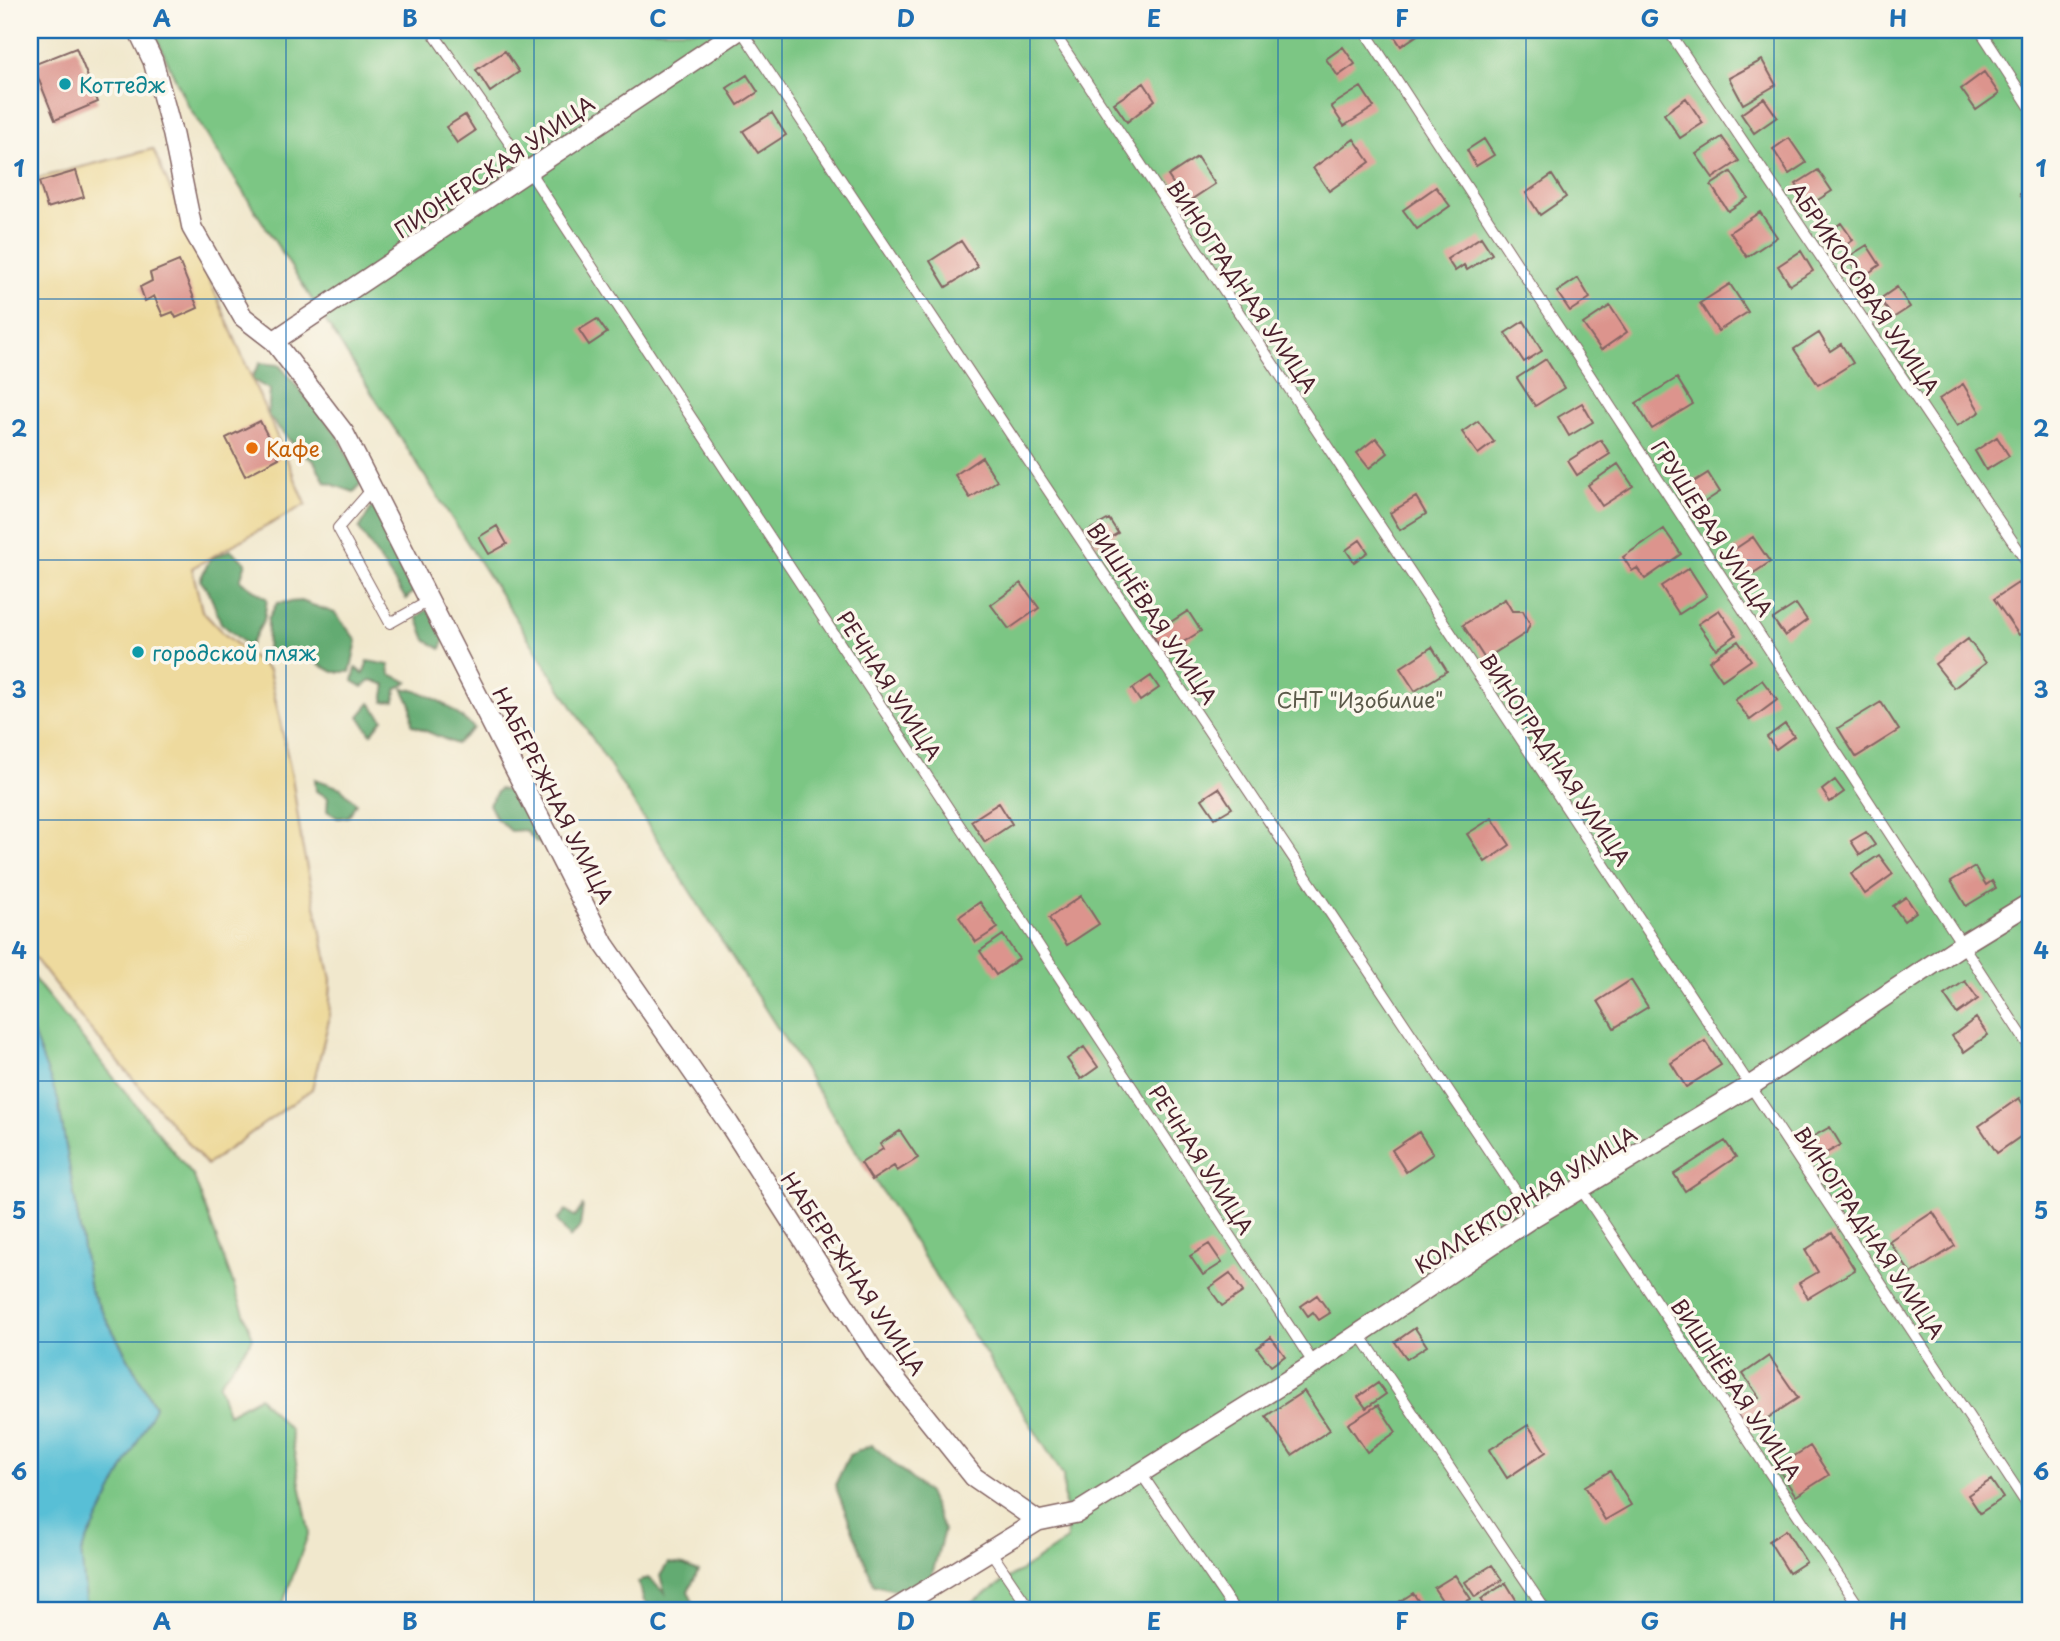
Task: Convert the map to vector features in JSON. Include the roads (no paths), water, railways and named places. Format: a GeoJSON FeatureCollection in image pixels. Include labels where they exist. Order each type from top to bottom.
{"type":"FeatureCollection","features":[{"type":"Feature","properties":{"kind":"street","name":"НАБЕРЕЖНАЯ УЛИЦА"},"geometry":{"type":"LineString","coordinates":[[138,30],[153,61],[173,135],[192,228],[243,317],[274,341],[344,433],[604,944],[729,1124],[877,1356],[974,1477],[1038,1521]]}},
{"type":"Feature","properties":{"kind":"street","name":"ПИОНЕРСКАЯ УЛИЦА"},"geometry":{"type":"LineString","coordinates":[[274,341],[740,30]]}},
{"type":"Feature","properties":{"kind":"street","name":"КОЛЛЕКТОРНАЯ УЛИЦА"},"geometry":{"type":"LineString","coordinates":[[1038,1521],[1077,1513],[1314,1364],[1532,1217],[1750,1086],[1963,944],[2030,903]]}},
{"type":"Feature","properties":{"kind":"street"},"geometry":{"type":"LineString","coordinates":[[892,1611],[1038,1521]]}},
{"type":"Feature","properties":{"kind":"lane","name":"РЕЧНАЯ УЛИЦА"},"geometry":{"type":"LineString","coordinates":[[431,30],[529,171],[1314,1364]]}},
{"type":"Feature","properties":{"kind":"lane","name":"ВИШНЁВАЯ УЛИЦА"},"geometry":{"type":"LineString","coordinates":[[740,30],[1532,1217]]}},
{"type":"Feature","properties":{"kind":"lane","name":"ВИНОГРАДНАЯ УЛИЦА"},"geometry":{"type":"LineString","coordinates":[[1052,30],[2030,1509]]}},
{"type":"Feature","properties":{"kind":"lane","name":"ГРУШЕВАЯ УЛИЦА"},"geometry":{"type":"LineString","coordinates":[[1364,30],[2030,1048]]}},
{"type":"Feature","properties":{"kind":"lane","name":"АБРИКОСОВАЯ УЛИЦА"},"geometry":{"type":"LineString","coordinates":[[1668,30],[2030,567]]}},
{"type":"Feature","properties":{"kind":"lane"},"geometry":{"type":"LineString","coordinates":[[1980,30],[2030,107]]}},
{"type":"Feature","properties":{"kind":"lane"},"geometry":{"type":"LineString","coordinates":[[372,488],[338,528],[390,623],[429,601]]}},
{"type":"Feature","properties":{"kind":"lane","name":"ВИШНЁВАЯ УЛИЦА"},"geometry":{"type":"LineString","coordinates":[[1581,1189],[1861,1611]]}},
{"type":"Feature","properties":{"kind":"lane"},"geometry":{"type":"LineString","coordinates":[[1359,1333],[1546,1611]]}},
{"type":"Feature","properties":{"kind":"lane"},"geometry":{"type":"LineString","coordinates":[[1140,1472],[1235,1611]]}},
{"type":"Feature","properties":{"kind":"lane"},"geometry":{"type":"LineString","coordinates":[[991,1552],[1031,1611]]}},
{"type":"Feature","properties":{"kind":"water"},"geometry":{"type":"Polygon","coordinates":[[[30,1026],[58,1100],[90,1290],[155,1407],[81,1552],[87,1611],[30,1611],[30,1026]]]}},
{"type":"Feature","properties":{"kind":"place","name":"Коттедж"},"geometry":{"type":"Point","coordinates":[65,84]}},
{"type":"Feature","properties":{"kind":"place","name":"Кафе"},"geometry":{"type":"Point","coordinates":[252,448]}},
{"type":"Feature","properties":{"kind":"place","name":"городской пляж"},"geometry":{"type":"Point","coordinates":[138,652]}},
{"type":"Feature","properties":{"kind":"park label","name":"СНТ \"Изобилие\""},"geometry":{"type":"Point","coordinates":[1360,699]}}]}
